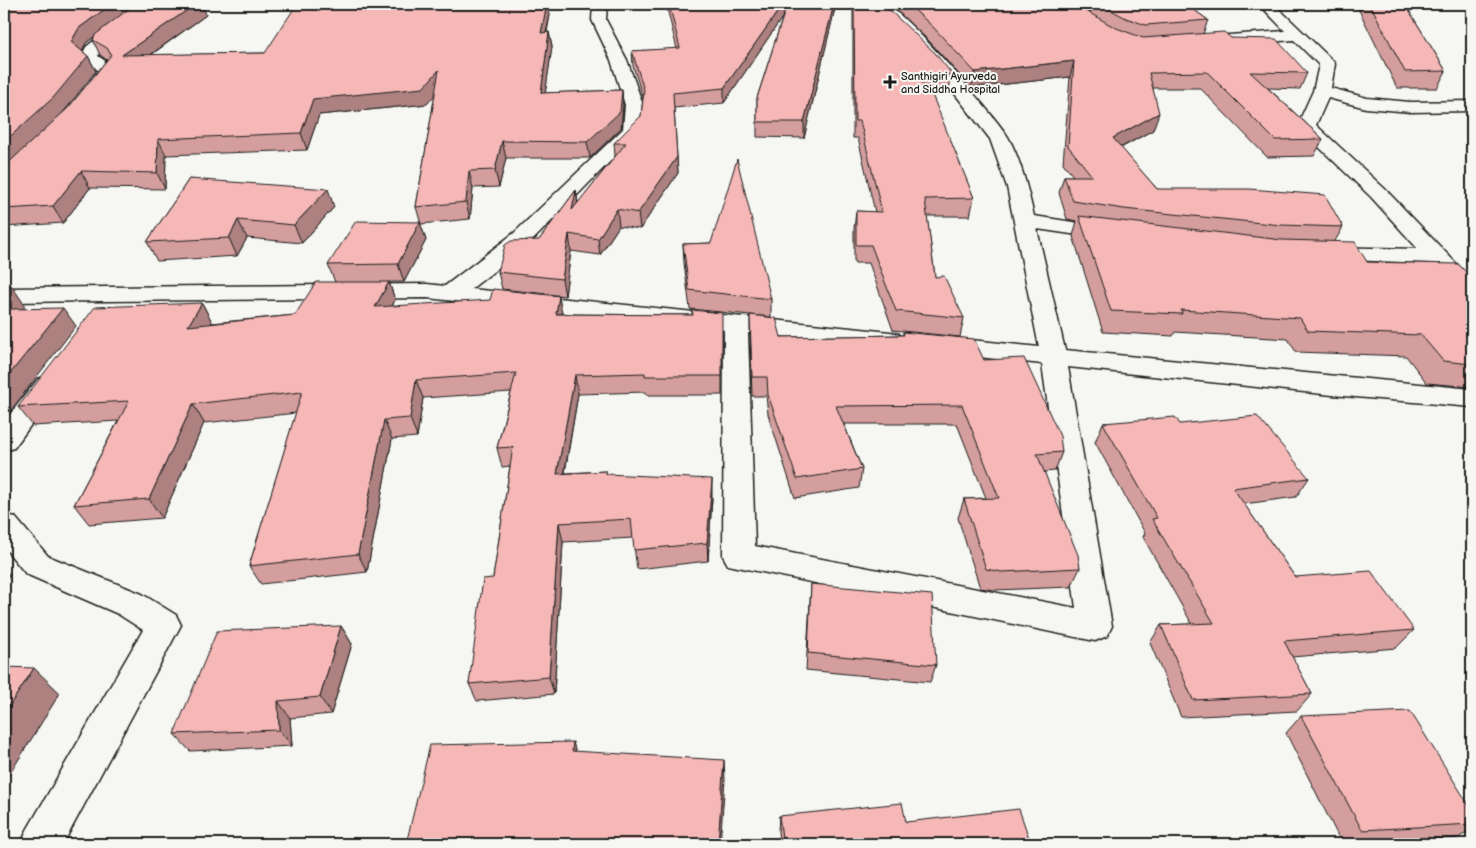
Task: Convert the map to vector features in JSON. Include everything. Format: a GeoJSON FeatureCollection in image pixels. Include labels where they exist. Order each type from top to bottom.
{"type":"FeatureCollection","features":[{"type":"Feature","properties":{"kind":"street"},"geometry":{"type":"LineString","coordinates":[[81,105],[109,69],[100,66],[89,57],[94,47],[149,4]]}},
{"type":"Feature","properties":{"kind":"street"},"geometry":{"type":"LineString","coordinates":[[449,294],[522,238],[632,130],[634,105],[619,60],[599,20],[600,4]]}},
{"type":"Feature","properties":{"kind":"street"},"geometry":{"type":"LineString","coordinates":[[736,324],[739,556],[1095,626],[1054,356],[1017,187],[999,138],[940,64],[891,15],[876,4]]}},
{"type":"Feature","properties":{"kind":"street"},"geometry":{"type":"LineString","coordinates":[[1266,4],[1327,64],[1322,92],[1306,126],[1378,193],[1472,293]]}},
{"type":"Feature","properties":{"kind":"street"},"geometry":{"type":"LineString","coordinates":[[1198,42],[1297,35]]}},
{"type":"Feature","properties":{"kind":"street"},"geometry":{"type":"LineString","coordinates":[[1322,92],[1366,103],[1410,106],[1472,106]]}},
{"type":"Feature","properties":{"kind":"street"},"geometry":{"type":"LineString","coordinates":[[1024,221],[1137,237]]}},
{"type":"Feature","properties":{"kind":"street"},"geometry":{"type":"LineString","coordinates":[[1301,253],[1437,256]]}},
{"type":"Feature","properties":{"kind":"street"},"geometry":{"type":"LineString","coordinates":[[4,295],[417,291],[1332,386],[1472,398]]}},
{"type":"Feature","properties":{"kind":"street"},"geometry":{"type":"LineString","coordinates":[[98,317],[116,294]]}},
{"type":"Feature","properties":{"kind":"street"},"geometry":{"type":"LineString","coordinates":[[4,441],[63,364]]}},
{"type":"Feature","properties":{"kind":"street"},"geometry":{"type":"LineString","coordinates":[[4,526],[37,565],[130,604],[164,625],[41,844]]}},
{"type":"Feature","properties":{"kind":"building"},"geometry":{"type":"Polygon","coordinates":[[[4,4],[112,4],[79,28],[71,42],[88,56],[53,98],[4,142],[4,4]]]}},
{"type":"Feature","properties":{"kind":"building"},"geometry":{"type":"Polygon","coordinates":[[[135,4],[196,4],[122,55],[265,53],[297,4],[547,4],[541,33],[549,32],[541,93],[622,90],[620,112],[587,142],[502,141],[495,170],[469,171],[466,202],[416,207],[439,70],[423,88],[313,99],[301,133],[158,139],[157,173],[81,171],[53,206],[4,209],[4,167],[68,108],[111,55],[107,48],[93,40],[95,35],[135,4]]]}},
{"type":"Feature","properties":{"kind":"building"},"geometry":{"type":"Polygon","coordinates":[[[669,4],[783,4],[724,88],[673,93],[677,157],[638,213],[617,209],[598,239],[569,234],[562,279],[498,272],[505,245],[511,241],[539,240],[576,190],[572,210],[626,143],[614,143],[641,116],[644,90],[632,51],[680,48],[669,4]]]}},
{"type":"Feature","properties":{"kind":"building"},"geometry":{"type":"Polygon","coordinates":[[[787,4],[834,4],[804,122],[757,122],[757,98],[787,4]]]}},
{"type":"Feature","properties":{"kind":"building"},"geometry":{"type":"Polygon","coordinates":[[[854,4],[883,4],[935,53],[952,74],[917,77],[933,97],[974,198],[925,199],[935,277],[944,276],[964,318],[896,311],[871,245],[856,245],[856,211],[882,212],[860,121],[855,121],[854,4]]]}},
{"type":"Feature","properties":{"kind":"building"},"geometry":{"type":"Polygon","coordinates":[[[908,4],[1074,4],[1114,27],[1143,38],[1224,32],[1231,38],[1276,39],[1307,73],[1250,72],[1323,139],[1275,140],[1207,72],[1149,73],[1159,113],[1113,138],[1157,189],[1249,189],[1325,195],[1343,227],[1281,225],[1124,209],[1073,201],[1064,176],[1092,176],[1068,146],[1074,61],[975,72],[932,26],[908,4]]]}},
{"type":"Feature","properties":{"kind":"building"},"geometry":{"type":"Polygon","coordinates":[[[1100,4],[1186,4],[1208,20],[1146,25],[1126,18],[1100,4]]]}},
{"type":"Feature","properties":{"kind":"building"},"geometry":{"type":"Polygon","coordinates":[[[1370,4],[1405,4],[1446,71],[1405,72],[1370,4]]]}},
{"type":"Feature","properties":{"kind":"building"},"geometry":{"type":"Polygon","coordinates":[[[737,159],[771,299],[689,290],[683,244],[711,243],[737,159]]]}},
{"type":"Feature","properties":{"kind":"building"},"geometry":{"type":"Polygon","coordinates":[[[189,179],[328,189],[294,225],[238,220],[229,238],[147,242],[189,179]]]}},
{"type":"Feature","properties":{"kind":"building"},"geometry":{"type":"Polygon","coordinates":[[[1079,216],[1282,240],[1355,242],[1367,262],[1458,264],[1472,278],[1472,364],[1443,361],[1421,335],[1308,331],[1300,318],[1181,310],[1182,314],[1111,311],[1079,216]]]}},
{"type":"Feature","properties":{"kind":"building"},"geometry":{"type":"Polygon","coordinates":[[[356,221],[420,222],[398,264],[328,265],[356,221]]]}},
{"type":"Feature","properties":{"kind":"building"},"geometry":{"type":"Polygon","coordinates":[[[316,282],[389,282],[375,307],[490,300],[493,289],[559,296],[556,314],[693,315],[692,310],[722,313],[722,376],[645,376],[645,373],[575,375],[557,474],[606,471],[606,474],[712,479],[707,543],[634,550],[631,519],[559,523],[549,677],[469,684],[483,579],[493,578],[513,447],[497,448],[516,373],[416,380],[410,418],[384,420],[358,554],[249,566],[302,392],[193,404],[149,499],[74,505],[129,401],[18,407],[95,307],[202,303],[188,326],[295,315],[316,282]]]}},
{"type":"Feature","properties":{"kind":"building"},"geometry":{"type":"Polygon","coordinates":[[[4,285],[11,285],[11,309],[63,308],[4,381],[4,285]]]}},
{"type":"Feature","properties":{"kind":"building"},"geometry":{"type":"Polygon","coordinates":[[[750,315],[776,318],[781,337],[904,335],[903,332],[974,339],[984,360],[1024,358],[1060,436],[1062,452],[1037,454],[1078,555],[1080,568],[1002,572],[986,569],[964,499],[999,498],[962,405],[836,406],[862,469],[797,479],[768,395],[767,377],[752,377],[750,315]]]}},
{"type":"Feature","properties":{"kind":"building"},"geometry":{"type":"Polygon","coordinates":[[[1257,416],[1309,478],[1233,488],[1295,577],[1371,571],[1414,630],[1284,641],[1312,694],[1193,700],[1161,625],[1214,623],[1152,519],[1157,518],[1103,423],[1175,417],[1180,424],[1257,416]]]}},
{"type":"Feature","properties":{"kind":"building"},"geometry":{"type":"Polygon","coordinates":[[[811,584],[932,595],[936,665],[808,653],[811,584]]]}},
{"type":"Feature","properties":{"kind":"building"},"geometry":{"type":"Polygon","coordinates":[[[341,626],[320,697],[278,701],[279,730],[174,734],[217,631],[341,626]]]}},
{"type":"Feature","properties":{"kind":"building"},"geometry":{"type":"Polygon","coordinates":[[[4,667],[34,668],[4,714],[4,667]]]}},
{"type":"Feature","properties":{"kind":"building"},"geometry":{"type":"Polygon","coordinates":[[[1410,711],[1472,810],[1472,824],[1362,830],[1301,716],[1410,711]]]}},
{"type":"Feature","properties":{"kind":"building"},"geometry":{"type":"Polygon","coordinates":[[[573,742],[572,751],[724,760],[718,844],[406,844],[430,745],[573,742]]]}},
{"type":"Feature","properties":{"kind":"building"},"geometry":{"type":"Polygon","coordinates":[[[902,803],[906,822],[1019,809],[1031,844],[783,844],[779,816],[902,803]]]}},
{"type":"Feature","properties":{"kind":"place","name":"Santhigiri Ayurveda and Siddha Hospital"},"geometry":{"type":"Point","coordinates":[890,82]}}]}
